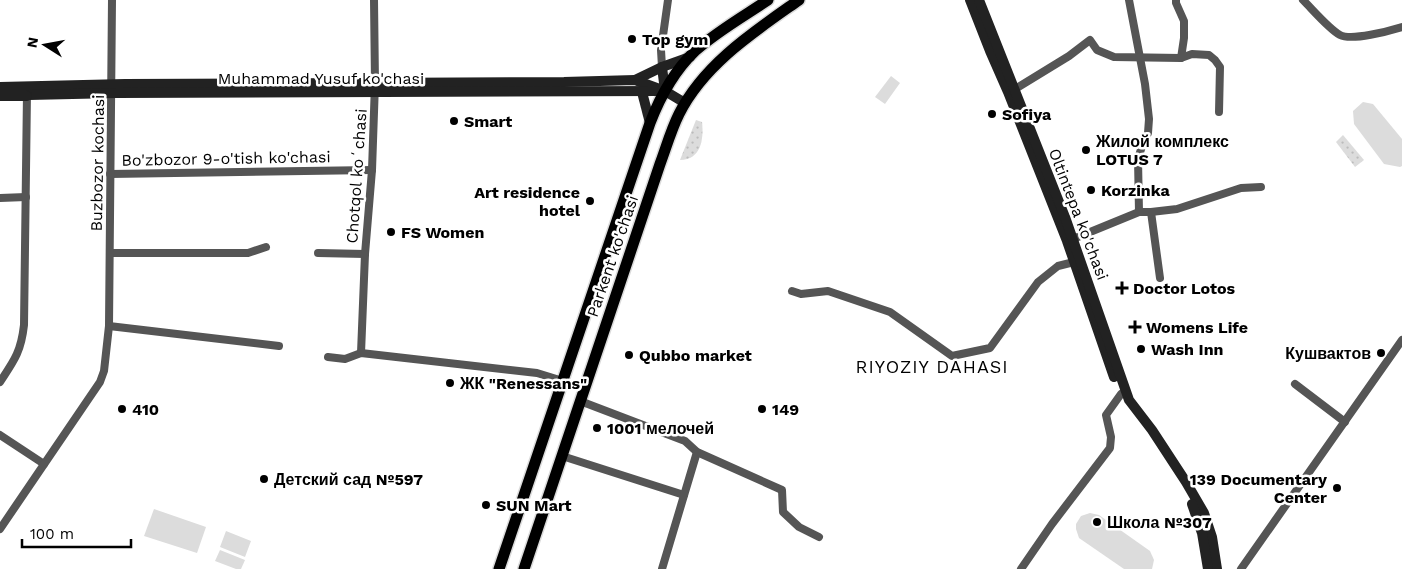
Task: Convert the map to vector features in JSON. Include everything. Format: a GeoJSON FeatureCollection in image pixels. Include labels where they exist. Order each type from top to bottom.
{"type":"FeatureCollection","features":[{"type":"Feature","properties":{"kind":"main road","name":"Parkent ko'chasi"},"geometry":{"type":"LineString","coordinates":[[499,569],[650,123],[665,91],[676,73],[708,41],[768,0]]}},
{"type":"Feature","properties":{"kind":"main road","name":"Parkent ko'chasi"},"geometry":{"type":"LineString","coordinates":[[524,569],[679,114],[701,81],[726,55],[800,0]]}},
{"type":"Feature","properties":{"kind":"street","name":"Buzbozor kochasi"},"geometry":{"type":"LineString","coordinates":[[0,529],[100,382],[104,371],[109,326],[112,0]]}},
{"type":"Feature","properties":{"kind":"street","name":"Chotqol koʻchasi"},"geometry":{"type":"LineString","coordinates":[[361,353],[365,254],[372,170],[375,88],[374,0]]}},
{"type":"Feature","properties":{"kind":"street"},"geometry":{"type":"LineString","coordinates":[[665,91],[660,50],[668,0]]}},
{"type":"Feature","properties":{"kind":"street","name":"Oltintepa ko'chasi"},"geometry":{"type":"LineString","coordinates":[[970,0],[1012,90],[1073,239],[1078,261]]}},
{"type":"Feature","properties":{"kind":"street","name":"Oltintepa ko'chasi"},"geometry":{"type":"LineString","coordinates":[[979,0],[994,50]]}},
{"type":"Feature","properties":{"kind":"street"},"geometry":{"type":"LineString","coordinates":[[1129,0],[1140,58],[1148,119],[1148,133],[1138,159],[1139,212]]}},
{"type":"Feature","properties":{"kind":"street"},"geometry":{"type":"LineString","coordinates":[[1176,0],[1184,21],[1181,58]]}},
{"type":"Feature","properties":{"kind":"street"},"geometry":{"type":"LineString","coordinates":[[1303,0],[1336,32],[1343,36],[1353,37],[1402,27]]}},
{"type":"Feature","properties":{"kind":"street"},"geometry":{"type":"LineString","coordinates":[[1012,90],[1069,56],[1090,40],[1097,50],[1114,57],[1181,58],[1192,54],[1209,55],[1220,67],[1219,112]]}},
{"type":"Feature","properties":{"kind":"street","name":"Muhammad Yusuf ko'chasi"},"geometry":{"type":"LineString","coordinates":[[635,80],[662,67],[690,57]]}},
{"type":"Feature","properties":{"kind":"street","name":"Muhammad Yusuf ko'chasi"},"geometry":{"type":"LineString","coordinates":[[375,88],[635,80],[665,91],[685,103]]}},
{"type":"Feature","properties":{"kind":"street","name":"Muhammad Yusuf ko'chasi"},"geometry":{"type":"LineString","coordinates":[[0,87],[27,93]]}},
{"type":"Feature","properties":{"kind":"street","name":"Muhammad Yusuf ko'chasi"},"geometry":{"type":"LineString","coordinates":[[0,96],[111,89],[375,88],[665,91]]}},
{"type":"Feature","properties":{"kind":"street","name":"Oltintepa ko'chasi"},"geometry":{"type":"LineString","coordinates":[[1012,90],[1078,261],[1125,397],[1186,482],[1204,513],[1212,537],[1217,569]]}},
{"type":"Feature","properties":{"kind":"street"},"geometry":{"type":"LineString","coordinates":[[642,92],[650,123]]}},
{"type":"Feature","properties":{"kind":"street"},"geometry":{"type":"LineString","coordinates":[[0,382],[15,360],[22,343],[24,325],[27,93]]}},
{"type":"Feature","properties":{"kind":"street","name":"Bo'zbozor 9-o'tish ko'chasi"},"geometry":{"type":"LineString","coordinates":[[110,174],[372,170]]}},
{"type":"Feature","properties":{"kind":"street"},"geometry":{"type":"LineString","coordinates":[[1073,239],[1139,212],[1177,209],[1241,188],[1261,187]]}},
{"type":"Feature","properties":{"kind":"street"},"geometry":{"type":"LineString","coordinates":[[0,198],[26,197]]}},
{"type":"Feature","properties":{"kind":"street"},"geometry":{"type":"LineString","coordinates":[[1151,212],[1160,278]]}},
{"type":"Feature","properties":{"kind":"street"},"geometry":{"type":"LineString","coordinates":[[110,253],[248,253],[266,247]]}},
{"type":"Feature","properties":{"kind":"street"},"geometry":{"type":"LineString","coordinates":[[318,253],[365,254]]}},
{"type":"Feature","properties":{"kind":"street"},"geometry":{"type":"LineString","coordinates":[[792,291],[801,294],[828,292],[890,312],[952,356],[990,348],[1038,282],[1058,266],[1078,261]]}},
{"type":"Feature","properties":{"kind":"street"},"geometry":{"type":"LineString","coordinates":[[109,326],[279,346]]}},
{"type":"Feature","properties":{"kind":"street"},"geometry":{"type":"LineString","coordinates":[[1241,569],[1402,340]]}},
{"type":"Feature","properties":{"kind":"street"},"geometry":{"type":"LineString","coordinates":[[328,357],[345,359],[361,353],[537,373],[563,381]]}},
{"type":"Feature","properties":{"kind":"street"},"geometry":{"type":"LineString","coordinates":[[1295,384],[1345,422]]}},
{"type":"Feature","properties":{"kind":"street"},"geometry":{"type":"LineString","coordinates":[[1021,569],[1052,524],[1110,448],[1111,437],[1106,415],[1125,397]]}},
{"type":"Feature","properties":{"kind":"street"},"geometry":{"type":"LineString","coordinates":[[580,401],[686,441],[697,452],[782,490],[783,512],[799,527],[819,537]]}},
{"type":"Feature","properties":{"kind":"street","name":"Oltintepa ko'chasi"},"geometry":{"type":"LineString","coordinates":[[1148,428],[1194,507],[1202,533],[1208,569]]}},
{"type":"Feature","properties":{"kind":"street"},"geometry":{"type":"LineString","coordinates":[[0,435],[44,464]]}},
{"type":"Feature","properties":{"kind":"street"},"geometry":{"type":"LineString","coordinates":[[662,569],[697,452]]}},
{"type":"Feature","properties":{"kind":"street"},"geometry":{"type":"LineString","coordinates":[[562,456],[684,495]]}},
{"type":"Feature","properties":{"kind":"shaded area"},"geometry":{"type":"Polygon","coordinates":[[[891,76],[900,83],[885,104],[875,97],[891,76]]]}},
{"type":"Feature","properties":{"kind":"shaded area"},"geometry":{"type":"Polygon","coordinates":[[[1363,102],[1373,104],[1402,139],[1402,166],[1384,164],[1354,124],[1353,111],[1363,102]]]}},
{"type":"Feature","properties":{"kind":"shaded area"},"geometry":{"type":"Polygon","coordinates":[[[696,120],[702,122],[700,147],[693,156],[680,160],[696,120]]]}},
{"type":"Feature","properties":{"kind":"shaded area"},"geometry":{"type":"Polygon","coordinates":[[[1343,135],[1364,160],[1355,167],[1336,142],[1343,135]]]}},
{"type":"Feature","properties":{"kind":"shaded area"},"geometry":{"type":"Polygon","coordinates":[[[154,509],[206,527],[197,553],[144,536],[154,509]]]}},
{"type":"Feature","properties":{"kind":"shaded area"},"geometry":{"type":"Polygon","coordinates":[[[1090,513],[1099,515],[1150,551],[1154,560],[1152,569],[1124,569],[1079,538],[1076,524],[1081,516],[1090,513]]]}},
{"type":"Feature","properties":{"kind":"shaded area"},"geometry":{"type":"Polygon","coordinates":[[[226,531],[251,541],[245,557],[220,547],[226,531]]]}},
{"type":"Feature","properties":{"kind":"shaded area"},"geometry":{"type":"Polygon","coordinates":[[[220,550],[245,560],[241,569],[215,561],[220,550]]]}},
{"type":"Feature","properties":{"kind":"place","name":"Top gym"},"geometry":{"type":"Point","coordinates":[632,39]}},
{"type":"Feature","properties":{"kind":"place","name":"Sofiya"},"geometry":{"type":"Point","coordinates":[992,114]}},
{"type":"Feature","properties":{"kind":"place","name":"Smart"},"geometry":{"type":"Point","coordinates":[454,121]}},
{"type":"Feature","properties":{"kind":"place","name":"Жилой комплекс LOTUS 7"},"geometry":{"type":"Point","coordinates":[1086,150]}},
{"type":"Feature","properties":{"kind":"place","name":"Korzinka"},"geometry":{"type":"Point","coordinates":[1091,190]}},
{"type":"Feature","properties":{"kind":"place","name":"Art residence hotel"},"geometry":{"type":"Point","coordinates":[590,201]}},
{"type":"Feature","properties":{"kind":"place","name":"FS Women"},"geometry":{"type":"Point","coordinates":[391,232]}},
{"type":"Feature","properties":{"kind":"place","name":"Doctor Lotos"},"geometry":{"type":"Point","coordinates":[1122,288]}},
{"type":"Feature","properties":{"kind":"place","name":"Womens Life"},"geometry":{"type":"Point","coordinates":[1135,327]}},
{"type":"Feature","properties":{"kind":"place","name":"Wash Inn"},"geometry":{"type":"Point","coordinates":[1141,349]}},
{"type":"Feature","properties":{"kind":"place","name":"Кушвактов"},"geometry":{"type":"Point","coordinates":[1381,353]}},
{"type":"Feature","properties":{"kind":"place","name":"Qubbo market"},"geometry":{"type":"Point","coordinates":[629,355]}},
{"type":"Feature","properties":{"kind":"place","name":"ЖК \"Renessans\""},"geometry":{"type":"Point","coordinates":[450,383]}},
{"type":"Feature","properties":{"kind":"place","name":"410"},"geometry":{"type":"Point","coordinates":[122,409]}},
{"type":"Feature","properties":{"kind":"place","name":"149"},"geometry":{"type":"Point","coordinates":[762,409]}},
{"type":"Feature","properties":{"kind":"place","name":"1001 мелочей"},"geometry":{"type":"Point","coordinates":[597,428]}},
{"type":"Feature","properties":{"kind":"place","name":"Детский сад №597"},"geometry":{"type":"Point","coordinates":[264,479]}},
{"type":"Feature","properties":{"kind":"place","name":"139 Documentary Center"},"geometry":{"type":"Point","coordinates":[1337,488]}},
{"type":"Feature","properties":{"kind":"place","name":"SUN Mart"},"geometry":{"type":"Point","coordinates":[486,505]}},
{"type":"Feature","properties":{"kind":"place","name":"Школа №307"},"geometry":{"type":"Point","coordinates":[1097,522]}},
{"type":"Feature","properties":{"kind":"district","name":"RIYOZIY DAHASI"},"geometry":{"type":"Point","coordinates":[932,367]}}]}
